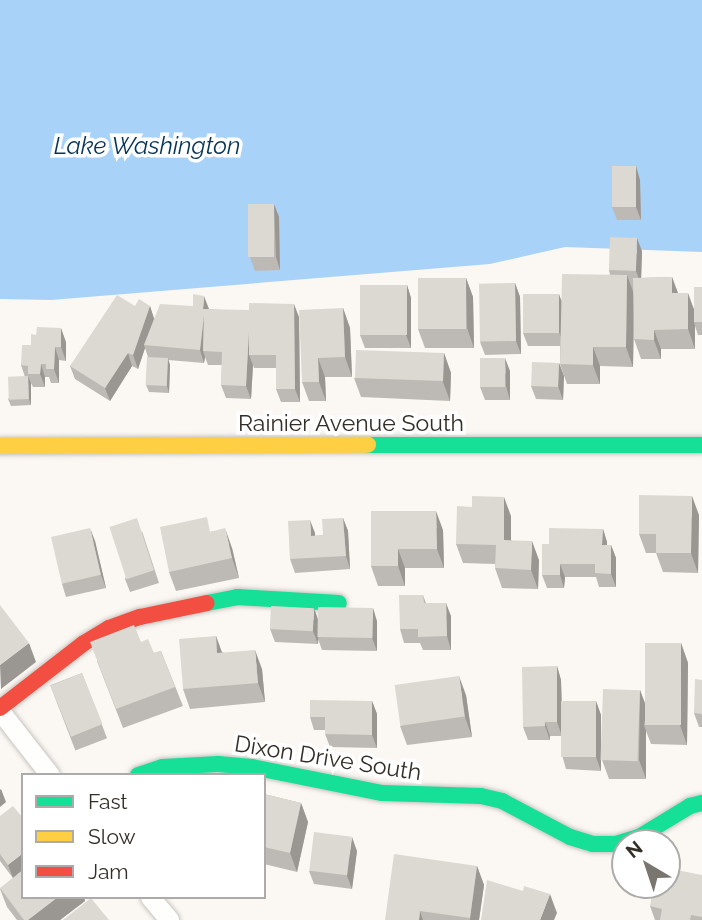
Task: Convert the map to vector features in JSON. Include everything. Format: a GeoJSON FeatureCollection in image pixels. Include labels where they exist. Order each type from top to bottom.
{"type":"FeatureCollection","features":[{"type":"Feature","properties":{"kind":"street","name":"Rainier Avenue South"},"geometry":{"type":"LineString","coordinates":[[0,446],[702,445]]}},
{"type":"Feature","properties":{"kind":"street"},"geometry":{"type":"LineString","coordinates":[[48,773],[0,710],[84,643],[109,628],[140,617],[237,597],[339,603]]}},
{"type":"Feature","properties":{"kind":"street","name":"Dixon Drive South"},"geometry":{"type":"LineString","coordinates":[[144,773],[190,763],[252,766],[382,793],[481,796],[502,801],[570,837],[593,844],[616,844],[639,837],[690,806],[702,803]]}},
{"type":"Feature","properties":{"kind":"street"},"geometry":{"type":"LineString","coordinates":[[152,899],[169,920]]}},
{"type":"Feature","properties":{"kind":"water","name":"Lake Washington"},"geometry":{"type":"Polygon","coordinates":[[[0,0],[702,0],[702,252],[565,247],[490,264],[51,300],[0,299],[0,0]]]}},
{"type":"Feature","properties":{"kind":"building"},"geometry":{"type":"Polygon","coordinates":[[[612,166],[636,166],[636,207],[612,207],[612,166]]]}},
{"type":"Feature","properties":{"kind":"building"},"geometry":{"type":"Polygon","coordinates":[[[248,204],[274,204],[274,257],[248,257],[248,204]]]}},
{"type":"Feature","properties":{"kind":"building"},"geometry":{"type":"Polygon","coordinates":[[[610,237],[637,238],[636,271],[609,270],[610,237]]]}},
{"type":"Feature","properties":{"kind":"building"},"geometry":{"type":"Polygon","coordinates":[[[562,274],[627,275],[626,347],[593,347],[593,365],[560,364],[562,274]]]}},
{"type":"Feature","properties":{"kind":"building"},"geometry":{"type":"Polygon","coordinates":[[[672,277],[672,293],[688,293],[688,329],[654,330],[654,340],[634,339],[633,278],[672,277]]]}},
{"type":"Feature","properties":{"kind":"building"},"geometry":{"type":"Polygon","coordinates":[[[418,278],[466,278],[466,329],[418,329],[418,278]]]}},
{"type":"Feature","properties":{"kind":"building"},"geometry":{"type":"Polygon","coordinates":[[[515,283],[516,341],[480,342],[479,284],[515,283]]]}},
{"type":"Feature","properties":{"kind":"building"},"geometry":{"type":"Polygon","coordinates":[[[360,285],[407,285],[407,335],[360,335],[360,285]]]}},
{"type":"Feature","properties":{"kind":"building"},"geometry":{"type":"Polygon","coordinates":[[[694,287],[702,287],[702,322],[694,322],[694,287]]]}},
{"type":"Feature","properties":{"kind":"building"},"geometry":{"type":"Polygon","coordinates":[[[193,294],[204,296],[203,309],[249,310],[249,303],[294,304],[295,389],[276,389],[276,355],[249,355],[249,331],[246,386],[221,385],[222,352],[203,351],[204,315],[200,350],[144,345],[160,304],[193,306],[193,294]]]}},
{"type":"Feature","properties":{"kind":"building"},"geometry":{"type":"Polygon","coordinates":[[[523,294],[559,294],[559,333],[523,333],[523,294]]]}},
{"type":"Feature","properties":{"kind":"building"},"geometry":{"type":"Polygon","coordinates":[[[117,295],[135,306],[139,299],[150,306],[133,355],[128,353],[105,388],[70,366],[117,295]]]}},
{"type":"Feature","properties":{"kind":"building"},"geometry":{"type":"Polygon","coordinates":[[[343,308],[345,357],[318,358],[319,382],[302,382],[299,310],[343,308]]]}},
{"type":"Feature","properties":{"kind":"building"},"geometry":{"type":"Polygon","coordinates":[[[37,327],[61,328],[61,347],[55,347],[54,369],[46,369],[46,364],[41,364],[40,374],[28,374],[28,366],[21,365],[22,345],[31,345],[31,334],[36,335],[37,327]]]}},
{"type":"Feature","properties":{"kind":"building"},"geometry":{"type":"Polygon","coordinates":[[[356,350],[444,353],[443,381],[355,378],[356,350]]]}},
{"type":"Feature","properties":{"kind":"building"},"geometry":{"type":"Polygon","coordinates":[[[147,357],[168,358],[167,386],[146,385],[147,357]]]}},
{"type":"Feature","properties":{"kind":"building"},"geometry":{"type":"Polygon","coordinates":[[[480,358],[505,358],[505,387],[480,387],[480,358]]]}},
{"type":"Feature","properties":{"kind":"building"},"geometry":{"type":"Polygon","coordinates":[[[532,362],[559,363],[558,387],[531,386],[532,362]]]}},
{"type":"Feature","properties":{"kind":"building"},"geometry":{"type":"Polygon","coordinates":[[[28,376],[29,399],[9,400],[8,377],[28,376]]]}},
{"type":"Feature","properties":{"kind":"building"},"geometry":{"type":"Polygon","coordinates":[[[639,495],[692,496],[691,553],[656,553],[656,534],[639,534],[639,495]]]}},
{"type":"Feature","properties":{"kind":"building"},"geometry":{"type":"Polygon","coordinates":[[[472,496],[504,497],[504,540],[532,541],[531,570],[495,568],[496,545],[456,544],[457,506],[472,507],[472,496]]]}},
{"type":"Feature","properties":{"kind":"building"},"geometry":{"type":"Polygon","coordinates":[[[371,511],[436,511],[437,549],[398,549],[398,566],[371,566],[371,511]]]}},
{"type":"Feature","properties":{"kind":"building"},"geometry":{"type":"Polygon","coordinates":[[[207,517],[210,532],[225,528],[232,558],[169,572],[160,527],[207,517]]]}},
{"type":"Feature","properties":{"kind":"building"},"geometry":{"type":"Polygon","coordinates":[[[137,518],[154,570],[126,579],[109,527],[137,518]]]}},
{"type":"Feature","properties":{"kind":"building"},"geometry":{"type":"Polygon","coordinates":[[[343,518],[346,556],[290,559],[288,521],[310,520],[311,536],[323,535],[322,519],[343,518]]]}},
{"type":"Feature","properties":{"kind":"building"},"geometry":{"type":"Polygon","coordinates":[[[90,528],[101,575],[62,584],[51,537],[90,528]]]}},
{"type":"Feature","properties":{"kind":"building"},"geometry":{"type":"Polygon","coordinates":[[[549,528],[603,529],[602,545],[611,545],[611,574],[595,573],[595,564],[560,564],[560,575],[542,575],[542,544],[549,544],[549,528]]]}},
{"type":"Feature","properties":{"kind":"building"},"geometry":{"type":"Polygon","coordinates":[[[399,595],[423,595],[424,603],[446,603],[447,636],[418,637],[418,629],[400,629],[399,595]]]}},
{"type":"Feature","properties":{"kind":"building"},"geometry":{"type":"Polygon","coordinates":[[[0,605],[29,643],[0,665],[0,605]]]}},
{"type":"Feature","properties":{"kind":"building"},"geometry":{"type":"Polygon","coordinates":[[[271,606],[314,608],[313,631],[270,629],[271,606]]]}},
{"type":"Feature","properties":{"kind":"building"},"geometry":{"type":"Polygon","coordinates":[[[318,607],[373,608],[372,638],[317,637],[318,607]]]}},
{"type":"Feature","properties":{"kind":"building"},"geometry":{"type":"Polygon","coordinates":[[[134,625],[141,642],[148,639],[154,653],[161,651],[175,687],[116,709],[90,642],[134,625]]]}},
{"type":"Feature","properties":{"kind":"building"},"geometry":{"type":"Polygon","coordinates":[[[216,636],[217,653],[255,650],[258,683],[183,689],[179,639],[216,636]]]}},
{"type":"Feature","properties":{"kind":"building"},"geometry":{"type":"Polygon","coordinates":[[[645,643],[681,643],[681,725],[645,725],[645,643]]]}},
{"type":"Feature","properties":{"kind":"building"},"geometry":{"type":"Polygon","coordinates":[[[557,666],[557,722],[545,722],[545,726],[523,727],[522,667],[557,666]]]}},
{"type":"Feature","properties":{"kind":"building"},"geometry":{"type":"Polygon","coordinates":[[[82,673],[103,724],[71,737],[50,686],[82,673]]]}},
{"type":"Feature","properties":{"kind":"building"},"geometry":{"type":"Polygon","coordinates":[[[459,676],[465,717],[400,726],[395,685],[459,676]]]}},
{"type":"Feature","properties":{"kind":"building"},"geometry":{"type":"Polygon","coordinates":[[[695,679],[702,680],[702,714],[694,713],[695,679]]]}},
{"type":"Feature","properties":{"kind":"building"},"geometry":{"type":"Polygon","coordinates":[[[603,689],[640,690],[637,761],[601,760],[603,689]]]}},
{"type":"Feature","properties":{"kind":"building"},"geometry":{"type":"Polygon","coordinates":[[[310,700],[372,701],[372,735],[325,734],[325,717],[310,717],[310,700]]]}},
{"type":"Feature","properties":{"kind":"building"},"geometry":{"type":"Polygon","coordinates":[[[561,701],[596,701],[596,757],[561,757],[561,701]]]}},
{"type":"Feature","properties":{"kind":"building"},"geometry":{"type":"Polygon","coordinates":[[[266,794],[301,803],[290,853],[266,847],[266,794]]]}},
{"type":"Feature","properties":{"kind":"building"},"geometry":{"type":"Polygon","coordinates":[[[13,806],[21,816],[21,855],[8,865],[0,854],[0,816],[13,806]]]}},
{"type":"Feature","properties":{"kind":"building"},"geometry":{"type":"Polygon","coordinates":[[[314,832],[352,837],[347,875],[309,871],[314,832]]]}},
{"type":"Feature","properties":{"kind":"building"},"geometry":{"type":"Polygon","coordinates":[[[394,854],[477,866],[470,918],[420,911],[419,920],[385,920],[394,854]]]}},
{"type":"Feature","properties":{"kind":"building"},"geometry":{"type":"Polygon","coordinates":[[[681,871],[702,875],[702,917],[691,915],[690,920],[660,920],[662,909],[650,906],[651,899],[681,899],[681,871]]]}},
{"type":"Feature","properties":{"kind":"building"},"geometry":{"type":"Polygon","coordinates":[[[21,872],[21,899],[55,899],[28,920],[24,920],[0,888],[21,872]]]}},
{"type":"Feature","properties":{"kind":"building"},"geometry":{"type":"Polygon","coordinates":[[[487,880],[523,891],[524,886],[550,894],[540,920],[481,920],[487,880]]]}},
{"type":"Feature","properties":{"kind":"building"},"geometry":{"type":"Polygon","coordinates":[[[92,899],[109,920],[63,920],[92,899]]]}},
{"type":"Feature","properties":{"kind":"traffic: fast"},"geometry":{"type":"LineString","coordinates":[[368,445],[702,445]]}},
{"type":"Feature","properties":{"kind":"traffic: fast"},"geometry":{"type":"LineString","coordinates":[[207,603],[237,597],[339,603]]}},
{"type":"Feature","properties":{"kind":"traffic: fast"},"geometry":{"type":"LineString","coordinates":[[144,773],[163,767],[218,764],[252,767],[382,793],[481,796],[502,801],[570,837],[593,844],[616,844],[639,837],[690,806],[702,803]]}},
{"type":"Feature","properties":{"kind":"traffic: slow"},"geometry":{"type":"LineString","coordinates":[[0,446],[368,445]]}},
{"type":"Feature","properties":{"kind":"traffic: jam"},"geometry":{"type":"LineString","coordinates":[[0,708],[84,643],[109,628],[140,617],[207,603]]}}]}
